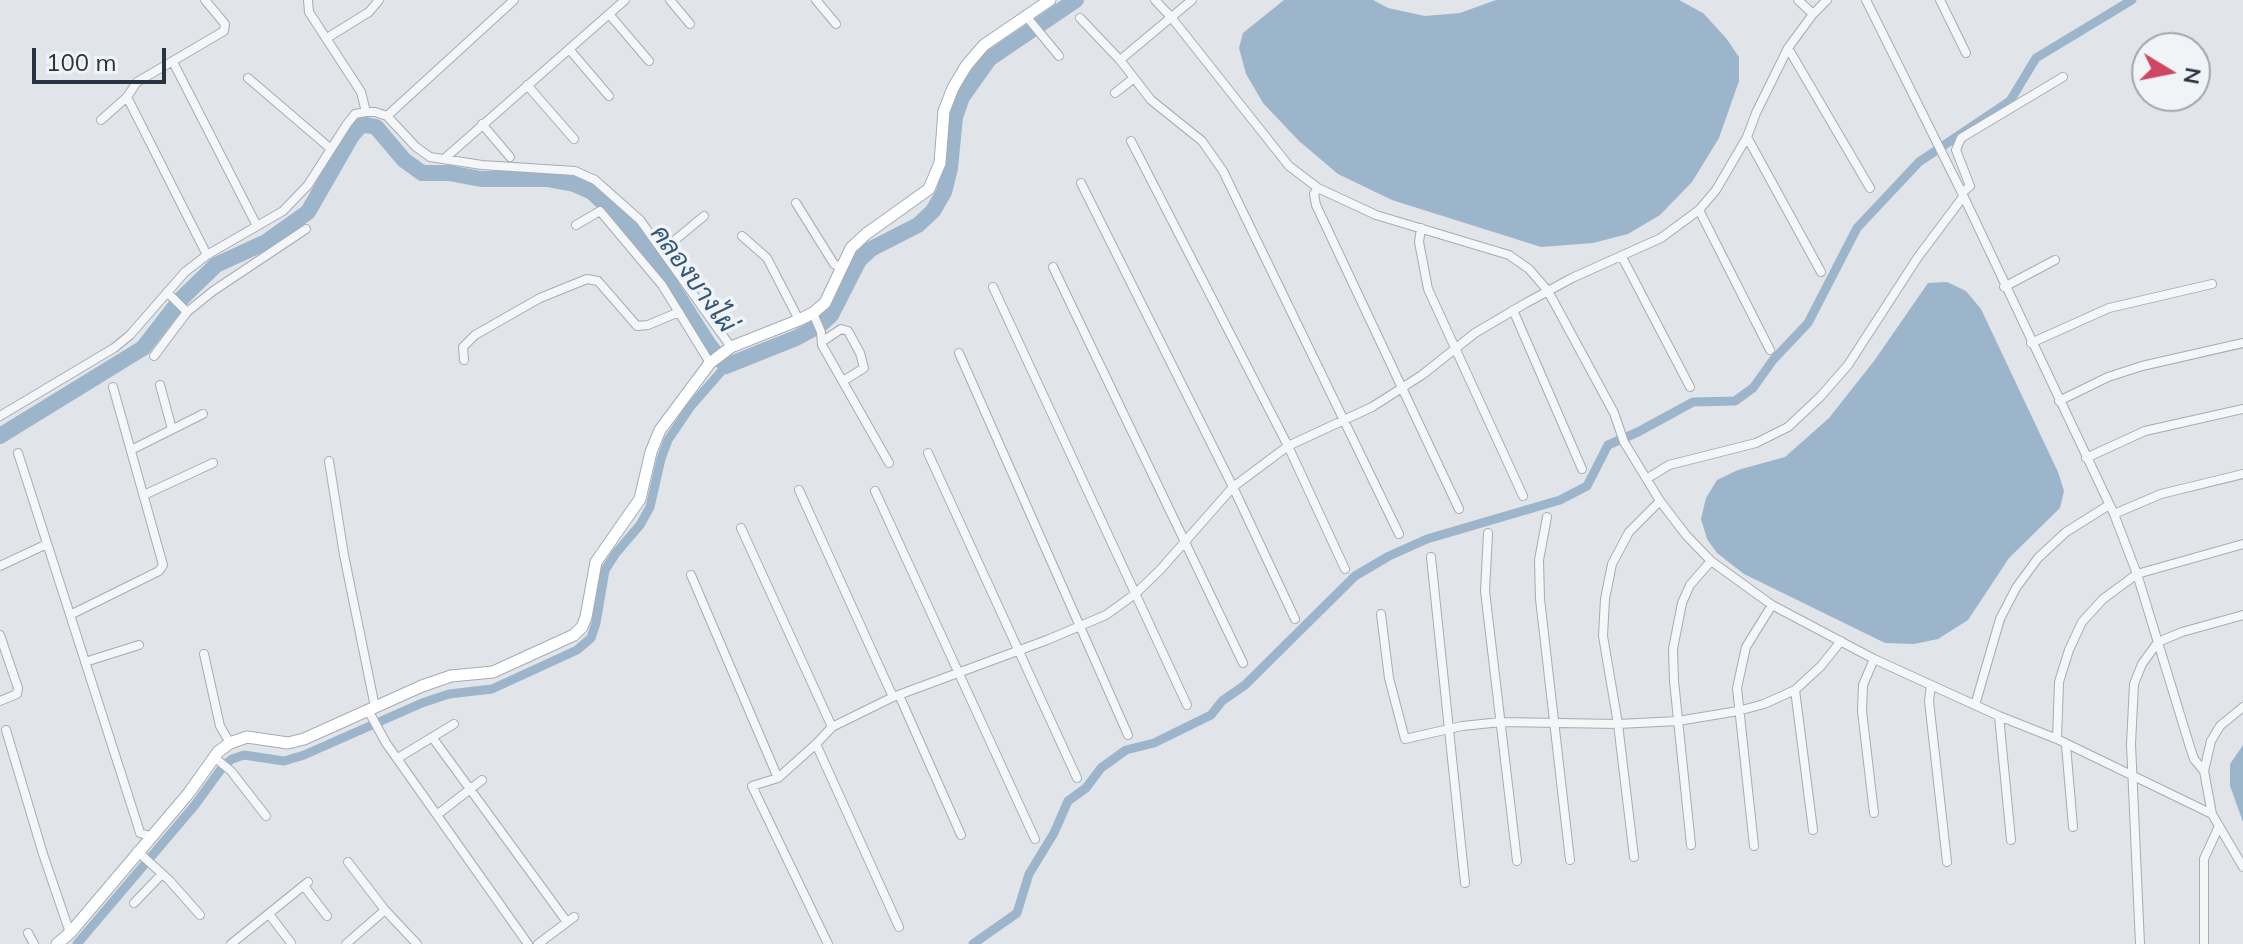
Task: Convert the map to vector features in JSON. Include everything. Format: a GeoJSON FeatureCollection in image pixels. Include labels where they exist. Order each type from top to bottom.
{"type":"FeatureCollection","features":[{"type":"Feature","properties":{"kind":"street"},"geometry":{"type":"LineString","coordinates":[[101,120],[127,97],[137,82],[224,31],[225,24],[205,0]]}},
{"type":"Feature","properties":{"kind":"street"},"geometry":{"type":"LineString","coordinates":[[308,0],[309,12],[361,92],[366,112]]}},
{"type":"Feature","properties":{"kind":"street"},"geometry":{"type":"LineString","coordinates":[[327,38],[369,12],[379,0]]}},
{"type":"Feature","properties":{"kind":"street"},"geometry":{"type":"LineString","coordinates":[[387,116],[514,0]]}},
{"type":"Feature","properties":{"kind":"street"},"geometry":{"type":"LineString","coordinates":[[444,159],[625,0]]}},
{"type":"Feature","properties":{"kind":"street"},"geometry":{"type":"LineString","coordinates":[[670,0],[690,24]]}},
{"type":"Feature","properties":{"kind":"street"},"geometry":{"type":"LineString","coordinates":[[816,0],[836,24]]}},
{"type":"Feature","properties":{"kind":"street"},"geometry":{"type":"LineString","coordinates":[[889,463],[822,345],[819,327],[825,303],[851,248],[929,189],[940,163],[944,111],[966,66],[984,45],[1050,0]]}},
{"type":"Feature","properties":{"kind":"street"},"geometry":{"type":"LineString","coordinates":[[1155,0],[1289,166],[1318,188],[1376,215],[1509,255],[1529,269],[1548,291],[1614,413],[1624,442],[1660,501],[1711,561],[1772,605],[1874,659],[2057,739],[2132,778],[2212,814]]}},
{"type":"Feature","properties":{"kind":"street"},"geometry":{"type":"LineString","coordinates":[[1120,60],[1192,0]]}},
{"type":"Feature","properties":{"kind":"street"},"geometry":{"type":"LineString","coordinates":[[1798,0],[1813,14]]}},
{"type":"Feature","properties":{"kind":"street"},"geometry":{"type":"LineString","coordinates":[[828,944],[752,786],[778,778],[832,727],[896,696],[1106,615],[1135,594],[1233,487],[1288,446],[1372,407],[1513,310],[1661,238],[1699,210],[1716,190],[1747,137],[1788,48],[1827,0]]}},
{"type":"Feature","properties":{"kind":"street"},"geometry":{"type":"LineString","coordinates":[[1866,0],[2112,510],[2137,574],[2194,759],[2204,771]]}},
{"type":"Feature","properties":{"kind":"street"},"geometry":{"type":"LineString","coordinates":[[1940,0],[1966,53]]}},
{"type":"Feature","properties":{"kind":"street"},"geometry":{"type":"LineString","coordinates":[[609,14],[649,61]]}},
{"type":"Feature","properties":{"kind":"street"},"geometry":{"type":"LineString","coordinates":[[1027,18],[1059,56]]}},
{"type":"Feature","properties":{"kind":"street"},"geometry":{"type":"LineString","coordinates":[[1080,18],[1120,60],[1151,100],[1202,141],[1223,171],[1399,534]]}},
{"type":"Feature","properties":{"kind":"street"},"geometry":{"type":"LineString","coordinates":[[1788,48],[1870,188]]}},
{"type":"Feature","properties":{"kind":"street"},"geometry":{"type":"LineString","coordinates":[[569,49],[609,96]]}},
{"type":"Feature","properties":{"kind":"street"},"geometry":{"type":"LineString","coordinates":[[173,62],[257,226]]}},
{"type":"Feature","properties":{"kind":"street"},"geometry":{"type":"LineString","coordinates":[[1648,478],[1669,465],[1756,443],[1788,427],[1820,397],[1848,365],[1918,257],[1968,189],[1970,182],[1956,150],[1961,138],[2063,77]]}},
{"type":"Feature","properties":{"kind":"street"},"geometry":{"type":"LineString","coordinates":[[248,78],[331,149]]}},
{"type":"Feature","properties":{"kind":"street"},"geometry":{"type":"LineString","coordinates":[[1115,93],[1134,78]]}},
{"type":"Feature","properties":{"kind":"street"},"geometry":{"type":"LineString","coordinates":[[527,85],[574,139]]}},
{"type":"Feature","properties":{"kind":"street"},"geometry":{"type":"LineString","coordinates":[[127,97],[207,255]]}},
{"type":"Feature","properties":{"kind":"street"},"geometry":{"type":"LineString","coordinates":[[0,416],[114,348],[130,335],[185,272],[207,255],[283,211],[297,199],[355,114],[366,112],[387,116],[416,147],[430,157],[482,165],[575,171],[595,180],[640,220],[728,349]]}},
{"type":"Feature","properties":{"kind":"street"},"geometry":{"type":"LineString","coordinates":[[482,124],[510,157]]}},
{"type":"Feature","properties":{"kind":"street"},"geometry":{"type":"LineString","coordinates":[[1747,137],[1821,272]]}},
{"type":"Feature","properties":{"kind":"street"},"geometry":{"type":"LineString","coordinates":[[1131,141],[1288,446],[1345,569]]}},
{"type":"Feature","properties":{"kind":"street"},"geometry":{"type":"LineString","coordinates":[[1081,183],[1233,487],[1295,619]]}},
{"type":"Feature","properties":{"kind":"street"},"geometry":{"type":"LineString","coordinates":[[1318,188],[1314,194],[1316,205],[1459,509]]}},
{"type":"Feature","properties":{"kind":"street"},"geometry":{"type":"LineString","coordinates":[[796,203],[834,264],[841,268]]}},
{"type":"Feature","properties":{"kind":"street"},"geometry":{"type":"LineString","coordinates":[[1699,210],[1770,350]]}},
{"type":"Feature","properties":{"kind":"street"},"geometry":{"type":"LineString","coordinates":[[576,225],[600,211],[662,285],[712,361]]}},
{"type":"Feature","properties":{"kind":"street"},"geometry":{"type":"LineString","coordinates":[[663,250],[704,216]]}},
{"type":"Feature","properties":{"kind":"street"},"geometry":{"type":"LineString","coordinates":[[1421,228],[1420,253],[1428,289],[1523,496]]}},
{"type":"Feature","properties":{"kind":"street"},"geometry":{"type":"LineString","coordinates":[[154,356],[186,311],[306,229]]}},
{"type":"Feature","properties":{"kind":"street"},"geometry":{"type":"LineString","coordinates":[[742,236],[767,258],[799,320]]}},
{"type":"Feature","properties":{"kind":"street"},"geometry":{"type":"LineString","coordinates":[[1622,257],[1690,387]]}},
{"type":"Feature","properties":{"kind":"street"},"geometry":{"type":"LineString","coordinates":[[2004,287],[2055,260]]}},
{"type":"Feature","properties":{"kind":"street"},"geometry":{"type":"LineString","coordinates":[[1053,267],[1243,663]]}},
{"type":"Feature","properties":{"kind":"street"},"geometry":{"type":"LineString","coordinates":[[464,360],[463,347],[475,335],[540,298],[587,279],[598,281],[637,326],[648,325],[679,312]]}},
{"type":"Feature","properties":{"kind":"street"},"geometry":{"type":"LineString","coordinates":[[2031,343],[2109,308],[2212,284]]}},
{"type":"Feature","properties":{"kind":"street"},"geometry":{"type":"LineString","coordinates":[[993,287],[1187,705]]}},
{"type":"Feature","properties":{"kind":"street"},"geometry":{"type":"LineString","coordinates":[[168,294],[186,311]]}},
{"type":"Feature","properties":{"kind":"street"},"geometry":{"type":"LineString","coordinates":[[1513,310],[1582,469]]}},
{"type":"Feature","properties":{"kind":"street"},"geometry":{"type":"LineString","coordinates":[[57,944],[140,854],[150,836],[220,762],[230,743],[247,737],[288,743],[371,712],[451,676],[493,672],[574,635],[582,627],[596,562],[640,499],[651,452],[660,430],[712,361],[728,349],[799,320],[819,327],[841,329],[848,331],[864,368],[843,381]]}},
{"type":"Feature","properties":{"kind":"street"},"geometry":{"type":"LineString","coordinates":[[2059,401],[2108,377],[2142,366],[2243,343]]}},
{"type":"Feature","properties":{"kind":"street"},"geometry":{"type":"LineString","coordinates":[[959,353],[1128,735]]}},
{"type":"Feature","properties":{"kind":"street"},"geometry":{"type":"LineString","coordinates":[[160,385],[172,429]]}},
{"type":"Feature","properties":{"kind":"street"},"geometry":{"type":"LineString","coordinates":[[70,615],[159,571],[163,565],[113,387]]}},
{"type":"Feature","properties":{"kind":"street"},"geometry":{"type":"LineString","coordinates":[[2086,458],[2145,431],[2243,409]]}},
{"type":"Feature","properties":{"kind":"street"},"geometry":{"type":"LineString","coordinates":[[131,450],[203,414]]}},
{"type":"Feature","properties":{"kind":"street"},"geometry":{"type":"LineString","coordinates":[[18,453],[140,833],[150,836]]}},
{"type":"Feature","properties":{"kind":"street"},"geometry":{"type":"LineString","coordinates":[[928,453],[1077,778]]}},
{"type":"Feature","properties":{"kind":"street"},"geometry":{"type":"LineString","coordinates":[[329,461],[371,712],[380,734],[528,944]]}},
{"type":"Feature","properties":{"kind":"street"},"geometry":{"type":"LineString","coordinates":[[144,495],[213,463]]}},
{"type":"Feature","properties":{"kind":"street"},"geometry":{"type":"LineString","coordinates":[[1975,705],[2000,619],[2016,588],[2038,558],[2066,532],[2112,510],[2171,490],[2243,474]]}},
{"type":"Feature","properties":{"kind":"street"},"geometry":{"type":"LineString","coordinates":[[799,490],[961,835]]}},
{"type":"Feature","properties":{"kind":"street"},"geometry":{"type":"LineString","coordinates":[[875,491],[1035,839]]}},
{"type":"Feature","properties":{"kind":"street"},"geometry":{"type":"LineString","coordinates":[[1634,857],[1618,724],[1603,636],[1605,599],[1612,564],[1629,532],[1660,501]]}},
{"type":"Feature","properties":{"kind":"street"},"geometry":{"type":"LineString","coordinates":[[1547,517],[1539,560],[1540,599],[1570,860]]}},
{"type":"Feature","properties":{"kind":"street"},"geometry":{"type":"LineString","coordinates":[[741,528],[832,727]]}},
{"type":"Feature","properties":{"kind":"street"},"geometry":{"type":"LineString","coordinates":[[1488,533],[1485,591],[1517,861]]}},
{"type":"Feature","properties":{"kind":"street"},"geometry":{"type":"LineString","coordinates":[[0,566],[47,544]]}},
{"type":"Feature","properties":{"kind":"street"},"geometry":{"type":"LineString","coordinates":[[2057,739],[2059,682],[2082,622],[2110,593],[2137,574],[2243,544]]}},
{"type":"Feature","properties":{"kind":"street"},"geometry":{"type":"LineString","coordinates":[[1431,557],[1465,883]]}},
{"type":"Feature","properties":{"kind":"street"},"geometry":{"type":"LineString","coordinates":[[1691,845],[1674,681],[1675,630],[1690,585],[1711,561]]}},
{"type":"Feature","properties":{"kind":"street"},"geometry":{"type":"LineString","coordinates":[[691,575],[778,778]]}},
{"type":"Feature","properties":{"kind":"street"},"geometry":{"type":"LineString","coordinates":[[1754,846],[1737,688],[1746,647],[1772,605]]}},
{"type":"Feature","properties":{"kind":"street"},"geometry":{"type":"LineString","coordinates":[[1381,614],[1389,678],[1405,739],[1501,722],[1618,724],[1678,721],[1738,711],[1764,704],[1795,690],[1821,666],[1841,641]]}},
{"type":"Feature","properties":{"kind":"street"},"geometry":{"type":"LineString","coordinates":[[2140,944],[2132,778],[2131,705],[2134,684],[2142,664],[2158,642],[2243,615]]}},
{"type":"Feature","properties":{"kind":"street"},"geometry":{"type":"LineString","coordinates":[[0,635],[3,655],[18,688],[17,694],[0,701]]}},
{"type":"Feature","properties":{"kind":"street"},"geometry":{"type":"LineString","coordinates":[[85,662],[139,645]]}},
{"type":"Feature","properties":{"kind":"street"},"geometry":{"type":"LineString","coordinates":[[204,654],[220,726],[230,743]]}},
{"type":"Feature","properties":{"kind":"street"},"geometry":{"type":"LineString","coordinates":[[1874,659],[1863,685],[1862,711],[1874,813]]}},
{"type":"Feature","properties":{"kind":"street"},"geometry":{"type":"LineString","coordinates":[[1931,685],[1929,701],[1947,862]]}},
{"type":"Feature","properties":{"kind":"street"},"geometry":{"type":"LineString","coordinates":[[1795,690],[1813,830]]}},
{"type":"Feature","properties":{"kind":"street"},"geometry":{"type":"LineString","coordinates":[[2243,707],[2220,726],[2211,741],[2204,771],[2212,814],[2243,867]]}},
{"type":"Feature","properties":{"kind":"street"},"geometry":{"type":"LineString","coordinates":[[1999,716],[2011,840]]}},
{"type":"Feature","properties":{"kind":"street"},"geometry":{"type":"LineString","coordinates":[[398,758],[454,724]]}},
{"type":"Feature","properties":{"kind":"street"},"geometry":{"type":"LineString","coordinates":[[6,730],[70,933]]}},
{"type":"Feature","properties":{"kind":"street"},"geometry":{"type":"LineString","coordinates":[[432,737],[469,790],[571,920],[538,944]]}},
{"type":"Feature","properties":{"kind":"street"},"geometry":{"type":"LineString","coordinates":[[816,744],[899,927]]}},
{"type":"Feature","properties":{"kind":"street"},"geometry":{"type":"LineString","coordinates":[[2066,745],[2073,827]]}},
{"type":"Feature","properties":{"kind":"street"},"geometry":{"type":"LineString","coordinates":[[220,762],[266,816]]}},
{"type":"Feature","properties":{"kind":"street"},"geometry":{"type":"LineString","coordinates":[[438,814],[482,780]]}},
{"type":"Feature","properties":{"kind":"street"},"geometry":{"type":"LineString","coordinates":[[2204,944],[2204,859],[2219,826]]}},
{"type":"Feature","properties":{"kind":"street"},"geometry":{"type":"LineString","coordinates":[[140,854],[200,915]]}},
{"type":"Feature","properties":{"kind":"street"},"geometry":{"type":"LineString","coordinates":[[348,862],[385,910],[417,944]]}},
{"type":"Feature","properties":{"kind":"street"},"geometry":{"type":"LineString","coordinates":[[134,903],[162,874]]}},
{"type":"Feature","properties":{"kind":"street"},"geometry":{"type":"LineString","coordinates":[[231,944],[306,884],[327,916]]}},
{"type":"Feature","properties":{"kind":"street"},"geometry":{"type":"LineString","coordinates":[[346,944],[385,910]]}},
{"type":"Feature","properties":{"kind":"street"},"geometry":{"type":"LineString","coordinates":[[269,914],[291,943]]}},
{"type":"Feature","properties":{"kind":"street"},"geometry":{"type":"LineString","coordinates":[[28,933],[34,944]]}},
{"type":"Feature","properties":{"kind":"water"},"geometry":{"type":"Polygon","coordinates":[[[1284,0],[1373,0],[1388,8],[1425,16],[1460,13],[1496,0],[1679,0],[1703,13],[1726,38],[1739,57],[1739,81],[1719,138],[1692,182],[1660,215],[1628,234],[1593,243],[1541,247],[1392,200],[1338,174],[1299,141],[1263,103],[1246,74],[1239,48],[1243,33],[1284,0]]]}},
{"type":"Feature","properties":{"kind":"water"},"geometry":{"type":"Polygon","coordinates":[[[1947,282],[1966,291],[1981,309],[2058,472],[2064,491],[2060,508],[2009,558],[1968,620],[1938,639],[1914,644],[1885,643],[1744,574],[1717,553],[1707,539],[1701,519],[1706,498],[1717,480],[1738,470],[1785,457],[1829,418],[1874,361],[1928,283],[1947,282]]]}},
{"type":"Feature","properties":{"kind":"water"},"geometry":{"type":"Polygon","coordinates":[[[2243,745],[2243,822],[2230,786],[2230,764],[2243,745]]]}},
{"type":"Feature","properties":{"kind":"waterway","name":"คลองบางไผ่"},"geometry":{"type":"LineString","coordinates":[[0,436],[143,348],[181,299],[216,265],[266,242],[308,212],[351,137],[360,126],[366,125],[376,127],[404,160],[422,173],[449,173],[481,179],[547,179],[574,184],[592,192],[630,227],[726,366],[796,338],[831,315],[859,260],[871,249],[918,225],[933,211],[944,192],[950,168],[955,117],[962,97],[989,59],[1076,0]]}},
{"type":"Feature","properties":{"kind":"waterway"},"geometry":{"type":"LineString","coordinates":[[973,944],[1017,913],[1029,874],[1054,833],[1068,801],[1086,788],[1101,768],[1126,750],[1154,743],[1211,715],[1222,701],[1245,685],[1355,576],[1427,539],[1560,500],[1587,486],[1608,445],[1693,402],[1735,401],[1753,388],[1773,360],[1808,323],[1857,228],[1919,162],[2010,101],[2036,58],[2132,0]]}},
{"type":"Feature","properties":{"kind":"waterway"},"geometry":{"type":"LineString","coordinates":[[77,944],[232,759],[244,755],[284,761],[304,755],[422,703],[449,694],[492,689],[577,650],[591,638],[605,570],[650,507],[668,440],[691,406],[726,366]]}}]}
